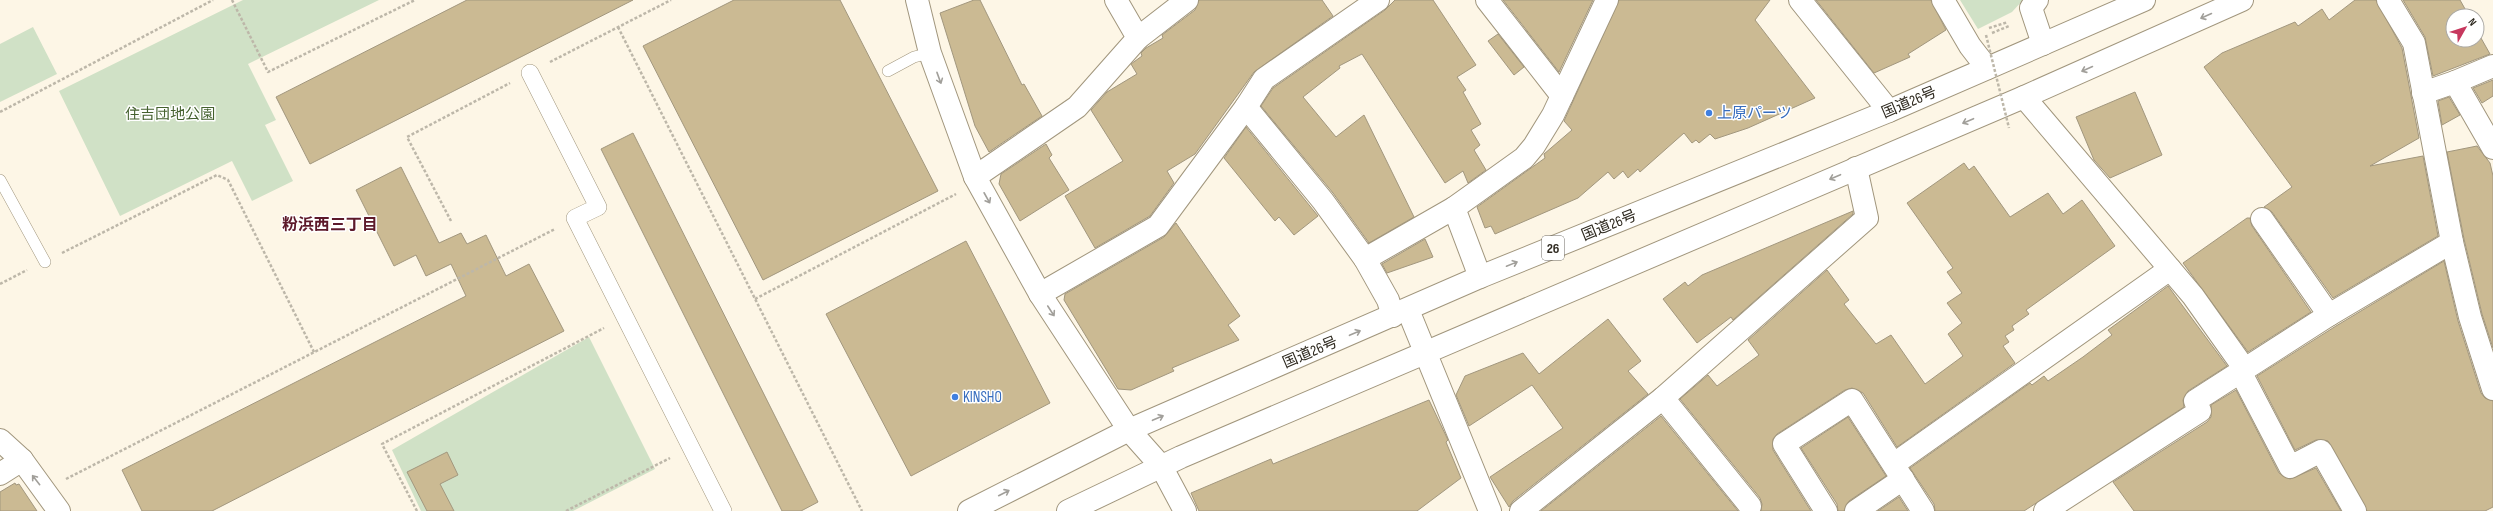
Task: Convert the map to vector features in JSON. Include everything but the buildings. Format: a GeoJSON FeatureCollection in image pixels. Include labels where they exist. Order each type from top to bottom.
{"type":"FeatureCollection","features":[{"type":"Feature","properties":{"kind":"main road"},"geometry":{"type":"LineString","coordinates":[[917,0],[930,53],[975,177],[1040,294],[1129,430],[1161,466],[1184,511]]}},
{"type":"Feature","properties":{"kind":"main road"},"geometry":{"type":"LineString","coordinates":[[1116,0],[1138,38]]}},
{"type":"Feature","properties":{"kind":"main road"},"geometry":{"type":"LineString","coordinates":[[975,177],[1077,107],[1138,38],[1187,0]]}},
{"type":"Feature","properties":{"kind":"main road"},"geometry":{"type":"LineString","coordinates":[[1040,294],[1158,226],[1246,107],[1264,79],[1378,0]]}},
{"type":"Feature","properties":{"kind":"main road"},"geometry":{"type":"LineString","coordinates":[[1487,0],[1562,96]]}},
{"type":"Feature","properties":{"kind":"main road"},"geometry":{"type":"LineString","coordinates":[[1365,259],[1454,208],[1524,158],[1544,132],[1607,0]]}},
{"type":"Feature","properties":{"kind":"main road"},"geometry":{"type":"LineString","coordinates":[[1800,0],[1889,111]]}},
{"type":"Feature","properties":{"kind":"main road"},"geometry":{"type":"LineString","coordinates":[[1943,0],[1970,46],[1987,68]]}},
{"type":"Feature","properties":{"kind":"main road"},"geometry":{"type":"LineString","coordinates":[[2037,0],[2031,8],[2043,44]]}},
{"type":"Feature","properties":{"kind":"main road","name":"国道26号"},"geometry":{"type":"LineString","coordinates":[[969,511],[1129,430],[1480,277],[1889,111],[2144,0]]}},
{"type":"Feature","properties":{"kind":"main road"},"geometry":{"type":"LineString","coordinates":[[1068,511],[1161,466],[2024,97],[2242,0]]}},
{"type":"Feature","properties":{"kind":"main road"},"geometry":{"type":"LineString","coordinates":[[2388,0],[2414,43],[2452,242],[2470,316],[2493,389]]}},
{"type":"Feature","properties":{"kind":"main road"},"geometry":{"type":"LineString","coordinates":[[2423,93],[2455,82],[2493,66]]}},
{"type":"Feature","properties":{"kind":"main road"},"geometry":{"type":"LineString","coordinates":[[2455,82],[2493,148]]}},
{"type":"Feature","properties":{"kind":"main road"},"geometry":{"type":"LineString","coordinates":[[2024,97],[2193,296],[2242,370],[2290,467],[2321,450],[2355,511]]}},
{"type":"Feature","properties":{"kind":"main road"},"geometry":{"type":"LineString","coordinates":[[1246,107],[1323,201],[1365,259],[1388,300],[1400,313],[1426,352],[1490,511]]}},
{"type":"Feature","properties":{"kind":"main road"},"geometry":{"type":"LineString","coordinates":[[1521,511],[1663,398],[1867,218],[1856,168]]}},
{"type":"Feature","properties":{"kind":"main road"},"geometry":{"type":"LineString","coordinates":[[1454,208],[1480,277]]}},
{"type":"Feature","properties":{"kind":"main road"},"geometry":{"type":"LineString","coordinates":[[2262,219],[2329,315]]}},
{"type":"Feature","properties":{"kind":"main road"},"geometry":{"type":"LineString","coordinates":[[2045,511],[2200,411],[2195,401],[2329,315],[2452,242]]}},
{"type":"Feature","properties":{"kind":"main road"},"geometry":{"type":"LineString","coordinates":[[1856,511],[1898,472],[2170,268]]}},
{"type":"Feature","properties":{"kind":"main road"},"geometry":{"type":"LineString","coordinates":[[1663,398],[1750,506]]}},
{"type":"Feature","properties":{"kind":"main road"},"geometry":{"type":"LineString","coordinates":[[1826,511],[1784,444],[1852,400],[1923,511]]}},
{"type":"Feature","properties":{"kind":"main road"},"geometry":{"type":"LineString","coordinates":[[0,440],[22,460],[59,511]]}},
{"type":"Feature","properties":{"kind":"main road"},"geometry":{"type":"LineString","coordinates":[[0,474],[22,460]]}},
{"type":"Feature","properties":{"kind":"street"},"geometry":{"type":"LineString","coordinates":[[530,73],[598,207],[576,218],[723,511]]}},
{"type":"Feature","properties":{"kind":"lane"},"geometry":{"type":"LineString","coordinates":[[888,71],[914,57],[930,53]]}},
{"type":"Feature","properties":{"kind":"lane"},"geometry":{"type":"LineString","coordinates":[[0,180],[45,262]]}},
{"type":"Feature","properties":{"kind":"path"},"geometry":{"type":"LineString","coordinates":[[0,112],[214,0]]}},
{"type":"Feature","properties":{"kind":"path"},"geometry":{"type":"LineString","coordinates":[[232,0],[268,72],[415,0]]}},
{"type":"Feature","properties":{"kind":"path"},"geometry":{"type":"LineString","coordinates":[[451,221],[408,137],[671,0]]}},
{"type":"Feature","properties":{"kind":"path"},"geometry":{"type":"LineString","coordinates":[[1987,29],[2007,21],[2010,26],[1986,36],[2009,128]]}},
{"type":"Feature","properties":{"kind":"path"},"geometry":{"type":"LineString","coordinates":[[618,27],[862,511]]}},
{"type":"Feature","properties":{"kind":"path"},"geometry":{"type":"LineString","coordinates":[[0,284],[217,175],[228,180],[314,352]]}},
{"type":"Feature","properties":{"kind":"path"},"geometry":{"type":"LineString","coordinates":[[755,299],[960,192],[975,177]]}},
{"type":"Feature","properties":{"kind":"path"},"geometry":{"type":"LineString","coordinates":[[44,490],[576,218]]}},
{"type":"Feature","properties":{"kind":"path"},"geometry":{"type":"LineString","coordinates":[[417,511],[382,444],[626,317]]}},
{"type":"Feature","properties":{"kind":"path"},"geometry":{"type":"LineString","coordinates":[[566,511],[691,447]]}},
{"type":"Feature","properties":{"kind":"green space","name":"住吉団地公園"},"geometry":{"type":"Polygon","coordinates":[[[243,0],[379,0],[248,64],[276,120],[265,125],[293,181],[252,201],[232,161],[120,216],[59,91],[243,0]]]}},
{"type":"Feature","properties":{"kind":"green space"},"geometry":{"type":"Polygon","coordinates":[[[1960,0],[2023,0],[2012,12],[1978,29],[1960,0]]]}},
{"type":"Feature","properties":{"kind":"green space"},"geometry":{"type":"Polygon","coordinates":[[[33,27],[57,74],[0,102],[0,44],[33,27]]]}},
{"type":"Feature","properties":{"kind":"green space"},"geometry":{"type":"Polygon","coordinates":[[[589,337],[655,469],[573,511],[421,511],[392,450],[589,337]]]}},
{"type":"Feature","properties":{"kind":"place","name":"上原パーツ"},"geometry":{"type":"Point","coordinates":[1709,113]}},
{"type":"Feature","properties":{"kind":"place","name":"KINSHO"},"geometry":{"type":"Point","coordinates":[955,397]}},
{"type":"Feature","properties":{"kind":"district","name":"粉浜西三丁目"},"geometry":{"type":"Point","coordinates":[330,224]}}]}
